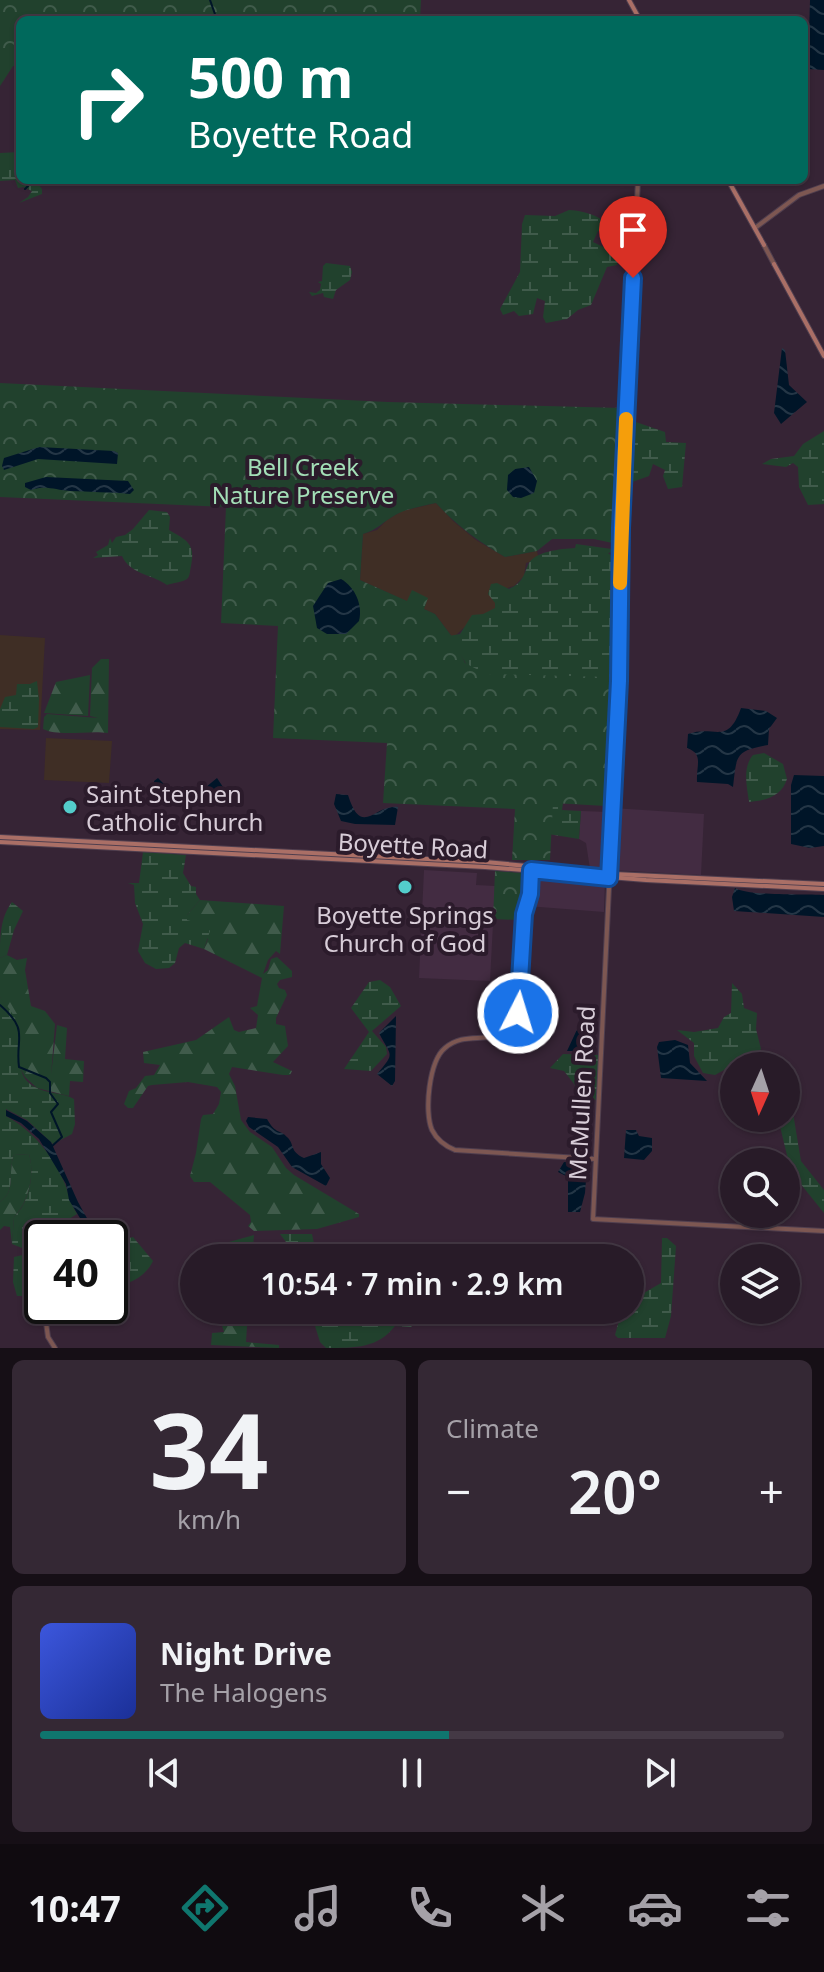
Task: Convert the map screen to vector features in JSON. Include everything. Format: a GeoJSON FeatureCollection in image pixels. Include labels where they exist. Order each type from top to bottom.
{"type":"FeatureCollection","features":[{"type":"Feature","properties":{"kind":"main road"},"geometry":{"type":"LineString","coordinates":[[730,184],[764,245]]}},
{"type":"Feature","properties":{"kind":"main road"},"geometry":{"type":"LineString","coordinates":[[774,264],[824,356]]}},
{"type":"Feature","properties":{"kind":"main road","name":"Boyette Road"},"geometry":{"type":"LineString","coordinates":[[0,840],[824,887]]}},
{"type":"Feature","properties":{"kind":"main road","name":"Boyette Road"},"geometry":{"type":"LineString","coordinates":[[608,875],[703,884],[824,887]]}},
{"type":"Feature","properties":{"kind":"main road"},"geometry":{"type":"LineString","coordinates":[[657,881],[681,878],[687,883]]}},
{"type":"Feature","properties":{"kind":"main road"},"geometry":{"type":"LineString","coordinates":[[729,885],[755,882]]}},
{"type":"Feature","properties":{"kind":"street","name":"McMullen Road"},"geometry":{"type":"LineString","coordinates":[[608,875],[638,184]]}},
{"type":"Feature","properties":{"kind":"street"},"geometry":{"type":"LineString","coordinates":[[755,228],[799,195],[824,186]]}},
{"type":"Feature","properties":{"kind":"street"},"geometry":{"type":"LineString","coordinates":[[764,245],[774,264]]}},
{"type":"Feature","properties":{"kind":"street","name":"McMullen Road"},"geometry":{"type":"LineString","coordinates":[[619,669],[593,1219],[824,1231]]}},
{"type":"Feature","properties":{"kind":"street"},"geometry":{"type":"LineString","coordinates":[[615,740],[619,735]]}},
{"type":"Feature","properties":{"kind":"street"},"geometry":{"type":"LineString","coordinates":[[530,869],[518,1013],[509,1028],[498,1036],[484,1040],[463,1039],[439,1054],[431,1074],[429,1122],[434,1134],[446,1146],[465,1152],[595,1159]]}},
{"type":"Feature","properties":{"kind":"street"},"geometry":{"type":"LineString","coordinates":[[46,1324],[47,1336],[55,1348]]}},
{"type":"Feature","properties":{"kind":"shaded area"},"geometry":{"type":"Polygon","coordinates":[[[436,503],[476,540],[505,557],[537,551],[539,559],[526,563],[524,576],[514,586],[504,589],[494,610],[472,620],[453,638],[435,614],[360,580],[363,534],[377,530],[402,511],[436,503]]]}},
{"type":"Feature","properties":{"kind":"shaded area"},"geometry":{"type":"Polygon","coordinates":[[[0,635],[45,638],[40,730],[0,729],[0,635]]]}},
{"type":"Feature","properties":{"kind":"shaded area"},"geometry":{"type":"Polygon","coordinates":[[[46,738],[112,741],[109,783],[44,780],[46,738]]]}},
{"type":"Feature","properties":{"kind":"shaded area"},"geometry":{"type":"Polygon","coordinates":[[[613,808],[704,814],[701,875],[611,870],[613,808]]]}},
{"type":"Feature","properties":{"kind":"shaded area"},"geometry":{"type":"Polygon","coordinates":[[[581,811],[608,812],[606,870],[590,869],[586,843],[579,839],[581,811]]]}},
{"type":"Feature","properties":{"kind":"shaded area"},"geometry":{"type":"Polygon","coordinates":[[[424,870],[477,873],[476,885],[495,886],[490,981],[419,978],[424,870]]]}},
{"type":"Feature","properties":{"kind":"shaded area"},"geometry":{"type":"Polygon","coordinates":[[[532,873],[605,880],[604,912],[527,906],[532,873]]]}},
{"type":"Feature","properties":{"kind":"green space"},"geometry":{"type":"Polygon","coordinates":[[[0,0],[421,0],[420,16],[16,16],[16,66],[0,86],[0,0]]]}},
{"type":"Feature","properties":{"kind":"green space"},"geometry":{"type":"Polygon","coordinates":[[[16,152],[16,183],[15,180],[0,181],[0,153],[16,152]]]}},
{"type":"Feature","properties":{"kind":"green space"},"geometry":{"type":"Polygon","coordinates":[[[16,184],[38,184],[42,194],[19,203],[32,191],[18,188],[16,184]]]}},
{"type":"Feature","properties":{"kind":"green space"},"geometry":{"type":"Polygon","coordinates":[[[569,210],[606,222],[613,232],[598,231],[593,242],[612,251],[618,260],[617,265],[607,267],[591,305],[567,319],[546,323],[543,317],[545,301],[537,298],[533,314],[519,316],[514,311],[503,315],[500,309],[520,272],[525,215],[555,216],[569,210]]]}},
{"type":"Feature","properties":{"kind":"green space"},"geometry":{"type":"Polygon","coordinates":[[[326,263],[350,266],[352,272],[350,280],[336,290],[333,299],[324,297],[323,293],[312,296],[309,292],[320,290],[321,284],[318,282],[322,281],[326,263]]]}},
{"type":"Feature","properties":{"kind":"green space","name":"Bell Creek Nature Preserve"},"geometry":{"type":"Polygon","coordinates":[[[0,383],[388,402],[622,408],[617,544],[594,539],[552,539],[537,551],[505,557],[469,533],[436,503],[402,512],[363,534],[360,580],[407,601],[412,590],[428,598],[424,609],[435,614],[453,638],[465,663],[486,674],[612,677],[606,806],[553,803],[550,860],[512,860],[515,809],[383,803],[387,743],[273,738],[278,626],[221,623],[226,507],[0,497],[0,383]]]}},
{"type":"Feature","properties":{"kind":"green space"},"geometry":{"type":"Polygon","coordinates":[[[630,420],[665,432],[666,442],[686,443],[682,487],[668,489],[663,476],[665,470],[653,464],[649,476],[624,485],[630,420]]]}},
{"type":"Feature","properties":{"kind":"green space"},"geometry":{"type":"Polygon","coordinates":[[[824,431],[824,504],[808,505],[799,487],[798,467],[793,463],[786,467],[762,464],[771,459],[794,456],[803,444],[824,431]]]}},
{"type":"Feature","properties":{"kind":"green space"},"geometry":{"type":"Polygon","coordinates":[[[149,510],[167,512],[170,517],[169,530],[191,547],[189,577],[185,580],[167,585],[130,567],[122,556],[93,558],[98,555],[96,552],[108,545],[110,538],[112,543],[116,537],[125,535],[149,510]]]}},
{"type":"Feature","properties":{"kind":"green space"},"geometry":{"type":"Polygon","coordinates":[[[576,544],[612,549],[613,552],[608,553],[617,571],[610,734],[602,738],[563,803],[562,810],[581,811],[579,839],[548,834],[484,693],[449,636],[460,634],[472,615],[495,608],[488,594],[491,584],[497,583],[509,589],[519,582],[531,560],[548,552],[575,548],[576,544]]]}},
{"type":"Feature","properties":{"kind":"green space"},"geometry":{"type":"Polygon","coordinates":[[[101,659],[109,659],[108,733],[57,733],[43,729],[47,714],[98,718],[90,716],[92,668],[101,659]]]}},
{"type":"Feature","properties":{"kind":"green space"},"geometry":{"type":"Polygon","coordinates":[[[90,675],[88,716],[44,713],[56,682],[90,675]]]}},
{"type":"Feature","properties":{"kind":"green space"},"geometry":{"type":"Polygon","coordinates":[[[37,681],[38,727],[0,727],[0,709],[5,697],[16,695],[17,684],[37,681]]]}},
{"type":"Feature","properties":{"kind":"green space"},"geometry":{"type":"Polygon","coordinates":[[[764,753],[783,764],[787,779],[781,790],[772,796],[749,802],[747,766],[753,755],[764,753]]]}},
{"type":"Feature","properties":{"kind":"green space"},"geometry":{"type":"Polygon","coordinates":[[[143,852],[186,855],[183,873],[191,886],[196,887],[200,900],[187,915],[187,920],[205,925],[210,931],[204,949],[185,943],[169,968],[156,969],[145,963],[138,951],[143,924],[135,903],[134,885],[128,883],[139,883],[143,852]]]}},
{"type":"Feature","properties":{"kind":"green space"},"geometry":{"type":"Polygon","coordinates":[[[495,871],[524,873],[525,891],[520,920],[493,919],[495,871]]]}},
{"type":"Feature","properties":{"kind":"green space"},"geometry":{"type":"Polygon","coordinates":[[[200,900],[284,906],[280,954],[276,951],[268,960],[263,974],[268,970],[271,959],[277,957],[292,971],[292,977],[277,984],[287,995],[276,1024],[285,1026],[288,1046],[273,1062],[292,1071],[290,1075],[283,1075],[232,1067],[229,1074],[235,1086],[241,1120],[250,1132],[272,1147],[294,1175],[359,1214],[359,1217],[317,1229],[254,1231],[248,1226],[250,1215],[210,1182],[194,1182],[190,1176],[201,1119],[203,1115],[213,1114],[219,1104],[221,1092],[217,1087],[188,1082],[152,1085],[148,1086],[133,1108],[124,1104],[129,1091],[136,1088],[145,1076],[154,1075],[160,1065],[144,1063],[143,1052],[196,1040],[229,1017],[234,1030],[239,1032],[256,1028],[258,1015],[250,1008],[257,1006],[262,978],[204,949],[208,939],[187,920],[187,915],[200,900]]]}},
{"type":"Feature","properties":{"kind":"green space"},"geometry":{"type":"Polygon","coordinates":[[[12,902],[23,911],[7,955],[0,958],[3,921],[12,902]]]}},
{"type":"Feature","properties":{"kind":"green space"},"geometry":{"type":"Polygon","coordinates":[[[7,955],[17,960],[27,958],[25,970],[31,1006],[45,1011],[55,1024],[51,1075],[57,1025],[67,1028],[65,1059],[84,1061],[83,1082],[70,1081],[69,1096],[37,1088],[19,1066],[20,1029],[0,997],[0,958],[7,955]]]}},
{"type":"Feature","properties":{"kind":"green space"},"geometry":{"type":"Polygon","coordinates":[[[380,980],[390,987],[401,1006],[372,1031],[386,1047],[387,1054],[371,1071],[344,1069],[369,1032],[351,1008],[369,982],[380,980]]]}},
{"type":"Feature","properties":{"kind":"green space"},"geometry":{"type":"Polygon","coordinates":[[[732,983],[742,994],[744,1008],[757,1013],[756,1029],[761,1049],[758,1052],[720,1052],[720,1072],[715,1075],[703,1073],[694,1056],[694,1043],[677,1030],[694,1032],[718,1028],[724,1017],[731,1013],[732,983]]]}},
{"type":"Feature","properties":{"kind":"green space"},"geometry":{"type":"Polygon","coordinates":[[[0,997],[19,1026],[20,1062],[24,1077],[41,1090],[74,1099],[75,1124],[72,1134],[53,1144],[27,1120],[6,1109],[6,1116],[33,1136],[48,1154],[60,1173],[77,1214],[67,1220],[24,1220],[24,1249],[12,1244],[14,1217],[24,1204],[29,1188],[29,1154],[14,1155],[10,1187],[0,1202],[0,997]]]}},
{"type":"Feature","properties":{"kind":"green space"},"geometry":{"type":"Polygon","coordinates":[[[563,1054],[599,1055],[597,1101],[578,1089],[564,1071],[550,1068],[563,1054]]]}},
{"type":"Feature","properties":{"kind":"green space"},"geometry":{"type":"Polygon","coordinates":[[[781,1132],[796,1132],[799,1148],[785,1148],[781,1132]]]}},
{"type":"Feature","properties":{"kind":"green space"},"geometry":{"type":"Polygon","coordinates":[[[29,1154],[29,1187],[24,1204],[14,1217],[12,1244],[10,1227],[4,1226],[0,1230],[0,1202],[10,1187],[14,1155],[29,1154]]]}},
{"type":"Feature","properties":{"kind":"green space"},"geometry":{"type":"Polygon","coordinates":[[[800,1155],[801,1161],[824,1190],[824,1213],[800,1183],[800,1155]]]}},
{"type":"Feature","properties":{"kind":"green space"},"geometry":{"type":"Polygon","coordinates":[[[280,1234],[312,1234],[314,1244],[288,1244],[280,1234]]]}},
{"type":"Feature","properties":{"kind":"green space"},"geometry":{"type":"Polygon","coordinates":[[[254,1235],[253,1244],[212,1243],[254,1235]]]}},
{"type":"Feature","properties":{"kind":"green space"},"geometry":{"type":"Polygon","coordinates":[[[133,1237],[153,1261],[145,1272],[128,1283],[128,1238],[133,1237]]]}},
{"type":"Feature","properties":{"kind":"green space"},"geometry":{"type":"Polygon","coordinates":[[[662,1238],[667,1238],[676,1246],[671,1316],[665,1338],[618,1338],[615,1335],[618,1324],[644,1324],[644,1293],[661,1283],[662,1238]]]}},
{"type":"Feature","properties":{"kind":"green space"},"geometry":{"type":"Polygon","coordinates":[[[24,1255],[24,1296],[17,1296],[13,1282],[14,1257],[24,1255]]]}},
{"type":"Feature","properties":{"kind":"green space"},"geometry":{"type":"Polygon","coordinates":[[[221,1324],[247,1324],[246,1342],[279,1345],[279,1348],[211,1345],[212,1333],[224,1332],[221,1324]]]}},
{"type":"Feature","properties":{"kind":"green space"},"geometry":{"type":"Polygon","coordinates":[[[310,1324],[414,1324],[411,1327],[395,1326],[374,1343],[326,1348],[320,1342],[315,1326],[310,1324]]]}},
{"type":"Feature","properties":{"kind":"water"},"geometry":{"type":"Polygon","coordinates":[[[810,0],[824,0],[824,70],[808,69],[810,0]]]}},
{"type":"Feature","properties":{"kind":"water"},"geometry":{"type":"Polygon","coordinates":[[[782,348],[785,350],[789,385],[807,402],[781,424],[774,413],[782,348]]]}},
{"type":"Feature","properties":{"kind":"water"},"geometry":{"type":"Polygon","coordinates":[[[39,447],[114,451],[118,453],[117,464],[38,459],[4,470],[4,458],[39,447]]]}},
{"type":"Feature","properties":{"kind":"water"},"geometry":{"type":"Polygon","coordinates":[[[529,467],[537,481],[534,493],[521,498],[513,497],[507,490],[508,475],[515,469],[529,467]]]}},
{"type":"Feature","properties":{"kind":"water"},"geometry":{"type":"Polygon","coordinates":[[[46,477],[128,481],[134,490],[130,494],[46,488],[31,490],[25,487],[25,483],[46,477]]]}},
{"type":"Feature","properties":{"kind":"water"},"geometry":{"type":"Polygon","coordinates":[[[341,579],[357,597],[359,621],[346,634],[327,634],[317,628],[313,606],[328,583],[341,579]]]}},
{"type":"Feature","properties":{"kind":"water"},"geometry":{"type":"Polygon","coordinates":[[[741,708],[766,711],[777,718],[769,729],[768,745],[749,750],[739,757],[733,787],[697,782],[698,761],[696,753],[687,748],[688,734],[725,731],[736,720],[741,708]]]}},
{"type":"Feature","properties":{"kind":"water"},"geometry":{"type":"Polygon","coordinates":[[[794,775],[824,776],[824,846],[810,848],[791,844],[791,785],[794,775]]]}},
{"type":"Feature","properties":{"kind":"water"},"geometry":{"type":"Polygon","coordinates":[[[158,778],[167,787],[199,788],[206,787],[217,778],[225,790],[197,791],[195,804],[185,805],[182,799],[157,797],[154,781],[158,778]]]}},
{"type":"Feature","properties":{"kind":"water"},"geometry":{"type":"Polygon","coordinates":[[[336,794],[348,795],[358,815],[364,817],[398,807],[395,825],[341,821],[334,804],[336,794]]]}},
{"type":"Feature","properties":{"kind":"water"},"geometry":{"type":"Polygon","coordinates":[[[735,888],[763,893],[824,895],[824,917],[734,911],[732,897],[735,888]]]}},
{"type":"Feature","properties":{"kind":"water"},"geometry":{"type":"Polygon","coordinates":[[[594,1005],[592,1051],[567,1051],[580,1023],[579,1008],[594,1005]]]}},
{"type":"Feature","properties":{"kind":"water"},"geometry":{"type":"Polygon","coordinates":[[[396,1016],[395,1081],[392,1086],[377,1074],[390,1054],[379,1033],[396,1016]]]}},
{"type":"Feature","properties":{"kind":"water"},"geometry":{"type":"Polygon","coordinates":[[[675,1040],[688,1045],[690,1063],[707,1081],[661,1078],[657,1047],[659,1042],[675,1040]]]}},
{"type":"Feature","properties":{"kind":"water"},"geometry":{"type":"Polygon","coordinates":[[[6,1110],[27,1121],[51,1142],[88,1220],[81,1220],[69,1200],[66,1184],[39,1139],[21,1123],[6,1116],[6,1110]]]}},
{"type":"Feature","properties":{"kind":"water"},"geometry":{"type":"Polygon","coordinates":[[[248,1117],[267,1119],[304,1158],[321,1152],[321,1164],[330,1178],[326,1186],[292,1167],[278,1147],[249,1127],[248,1117]]]}},
{"type":"Feature","properties":{"kind":"water"},"geometry":{"type":"Polygon","coordinates":[[[626,1130],[636,1130],[639,1136],[652,1138],[652,1151],[644,1160],[624,1158],[626,1130]]]}},
{"type":"Feature","properties":{"kind":"water"},"geometry":{"type":"Polygon","coordinates":[[[564,1162],[585,1164],[587,1167],[580,1212],[568,1212],[568,1177],[558,1172],[564,1162]]]}},
{"type":"Feature","properties":{"kind":"waterway"},"geometry":{"type":"LineString","coordinates":[[210,0],[216,16]]}},
{"type":"Feature","properties":{"kind":"waterway"},"geometry":{"type":"LineString","coordinates":[[25,189],[30,184]]}},
{"type":"Feature","properties":{"kind":"waterway"},"geometry":{"type":"LineString","coordinates":[[0,1005],[18,1028],[19,1067],[46,1078],[50,1082],[50,1093],[58,1104],[51,1112],[62,1137],[51,1147]]}},
{"type":"Feature","properties":{"kind":"slow traffic"},"geometry":{"type":"LineString","coordinates":[[620,583],[626,419]]}},
{"type":"Feature","properties":{"kind":"place","name":"Saint Stephen Catholic Church"},"geometry":{"type":"Point","coordinates":[70,807]}},
{"type":"Feature","properties":{"kind":"place","name":"Boyette Springs Church of God"},"geometry":{"type":"Point","coordinates":[405,887]}},
{"type":"Feature","properties":{"kind":"route"},"geometry":{"type":"LineString","coordinates":[[518,1013],[524,914],[530,894],[531,870],[609,878],[633,278]]}}]}
